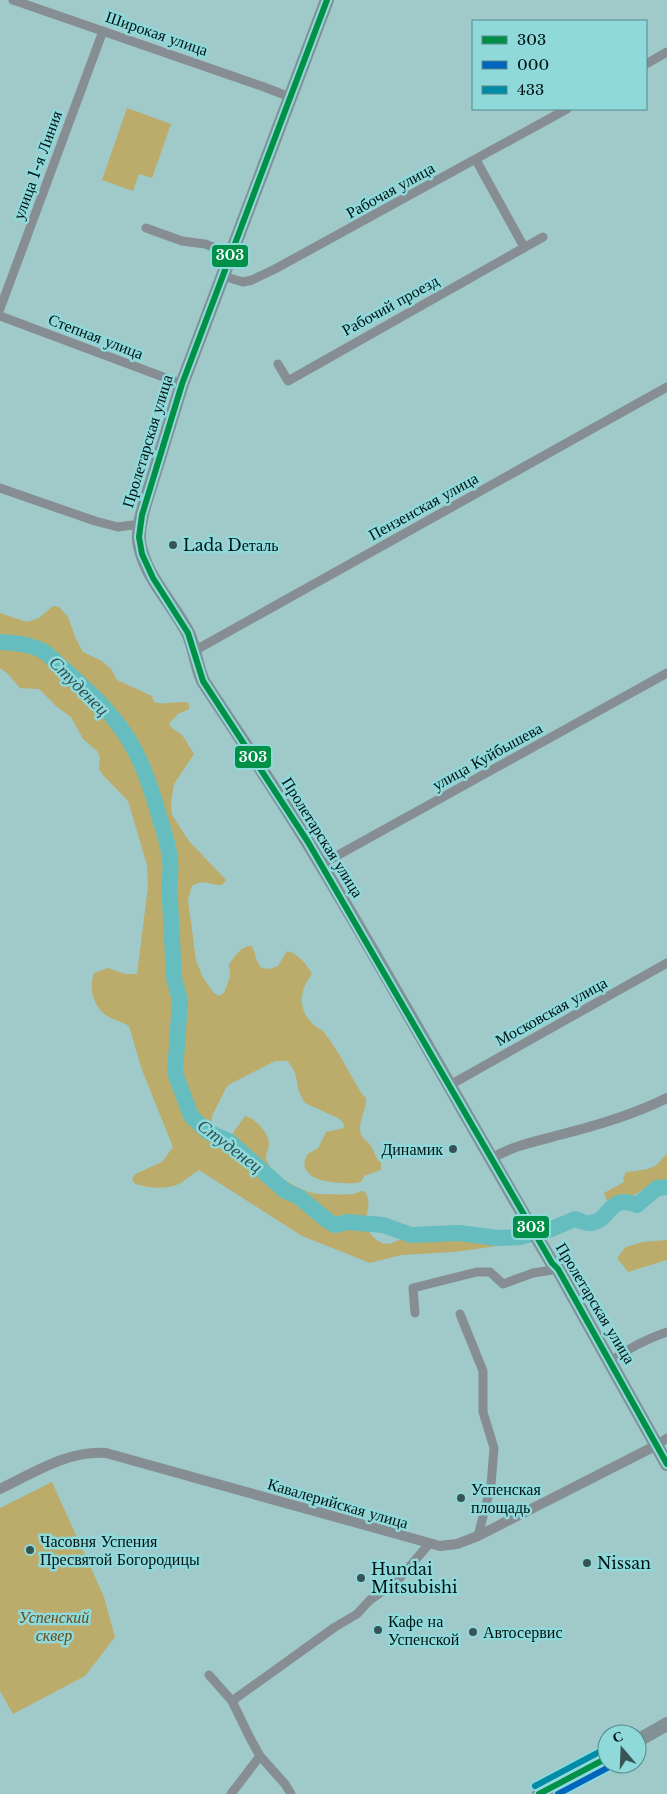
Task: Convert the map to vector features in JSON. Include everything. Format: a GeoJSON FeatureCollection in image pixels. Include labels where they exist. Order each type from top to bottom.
{"type":"FeatureCollection","features":[{"type":"Feature","properties":{"kind":"main road","name":"Пролетарская улица"},"geometry":{"type":"LineString","coordinates":[[327,0],[182,384],[150,483],[140,524],[139,542],[148,569],[188,634],[203,681],[322,864],[491,1159],[610,1361],[662,1442],[667,1464]]}},
{"type":"Feature","properties":{"kind":"main road"},"geometry":{"type":"LineString","coordinates":[[647,1735],[667,1724]]}},
{"type":"Feature","properties":{"kind":"main road"},"geometry":{"type":"LineString","coordinates":[[539,1794],[597,1763]]}},
{"type":"Feature","properties":{"kind":"street","name":"Широкая улица"},"geometry":{"type":"LineString","coordinates":[[13,0],[290,97]]}},
{"type":"Feature","properties":{"kind":"street","name":"улица 1-я Линия"},"geometry":{"type":"LineString","coordinates":[[0,309],[103,31]]}},
{"type":"Feature","properties":{"kind":"street"},"geometry":{"type":"LineString","coordinates":[[647,63],[667,52]]}},
{"type":"Feature","properties":{"kind":"street","name":"Рабочая улица"},"geometry":{"type":"LineString","coordinates":[[223,276],[243,282],[252,280],[565,110]]}},
{"type":"Feature","properties":{"kind":"street"},"geometry":{"type":"LineString","coordinates":[[476,160],[524,247]]}},
{"type":"Feature","properties":{"kind":"street"},"geometry":{"type":"LineString","coordinates":[[146,228],[182,241],[205,244],[232,254]]}},
{"type":"Feature","properties":{"kind":"street","name":"Рабочий проезд"},"geometry":{"type":"LineString","coordinates":[[278,364],[288,380],[543,237]]}},
{"type":"Feature","properties":{"kind":"street","name":"Степная улица"},"geometry":{"type":"LineString","coordinates":[[0,316],[182,384]]}},
{"type":"Feature","properties":{"kind":"street","name":"Пензенская улица"},"geometry":{"type":"LineString","coordinates":[[194,651],[667,387]]}},
{"type":"Feature","properties":{"kind":"street"},"geometry":{"type":"LineString","coordinates":[[0,488],[95,522],[118,527],[140,524]]}},
{"type":"Feature","properties":{"kind":"street","name":"улица Куйбышева"},"geometry":{"type":"LineString","coordinates":[[322,864],[667,673]]}},
{"type":"Feature","properties":{"kind":"street","name":"Московская улица"},"geometry":{"type":"LineString","coordinates":[[450,1085],[667,963]]}},
{"type":"Feature","properties":{"kind":"street"},"geometry":{"type":"LineString","coordinates":[[491,1159],[504,1151],[526,1143],[615,1120],[643,1110],[667,1098]]}},
{"type":"Feature","properties":{"kind":"street"},"geometry":{"type":"LineString","coordinates":[[415,1314],[412,1288],[477,1272],[490,1272],[503,1284],[555,1266]]}},
{"type":"Feature","properties":{"kind":"street"},"geometry":{"type":"LineString","coordinates":[[460,1314],[483,1371],[483,1412],[494,1448],[491,1485],[478,1536]]}},
{"type":"Feature","properties":{"kind":"street"},"geometry":{"type":"LineString","coordinates":[[610,1361],[648,1338],[667,1332]]}},
{"type":"Feature","properties":{"kind":"street","name":"Кавалерийская улица"},"geometry":{"type":"LineString","coordinates":[[0,1489],[64,1458],[93,1452],[106,1453],[440,1546],[457,1544],[478,1536],[662,1442]]}},
{"type":"Feature","properties":{"kind":"street"},"geometry":{"type":"LineString","coordinates":[[232,1701],[335,1627],[357,1614],[370,1600],[398,1580],[429,1544]]}},
{"type":"Feature","properties":{"kind":"street"},"geometry":{"type":"LineString","coordinates":[[209,1675],[232,1701],[260,1756],[285,1784],[291,1794]]}},
{"type":"Feature","properties":{"kind":"street"},"geometry":{"type":"LineString","coordinates":[[231,1794],[260,1756]]}},
{"type":"Feature","properties":{"kind":"green space"},"geometry":{"type":"Polygon","coordinates":[[[127,108],[171,124],[152,178],[139,174],[133,191],[102,180],[127,108]]]}},
{"type":"Feature","properties":{"kind":"green space"},"geometry":{"type":"Polygon","coordinates":[[[53,606],[59,607],[68,617],[83,652],[102,661],[111,669],[117,680],[152,696],[154,702],[189,703],[189,709],[178,714],[169,723],[172,728],[182,735],[194,754],[174,784],[171,803],[172,815],[189,841],[226,880],[222,885],[200,882],[192,886],[188,900],[196,960],[203,978],[214,993],[219,996],[224,993],[230,976],[229,964],[239,952],[248,946],[252,946],[259,965],[265,969],[278,966],[287,951],[295,954],[302,960],[312,974],[304,987],[302,1007],[308,1019],[331,1042],[366,1098],[360,1130],[362,1136],[371,1146],[381,1163],[381,1170],[364,1176],[361,1182],[349,1183],[324,1181],[307,1171],[304,1162],[308,1154],[318,1148],[326,1132],[344,1128],[343,1122],[305,1103],[299,1092],[294,1071],[287,1061],[275,1061],[230,1084],[226,1088],[212,1116],[212,1137],[216,1140],[228,1140],[245,1116],[249,1117],[267,1135],[269,1145],[266,1158],[268,1164],[288,1182],[318,1194],[351,1194],[364,1191],[368,1197],[366,1223],[368,1229],[372,1236],[385,1244],[395,1242],[416,1230],[422,1229],[495,1241],[497,1246],[454,1252],[401,1255],[370,1263],[302,1236],[199,1170],[174,1186],[163,1188],[135,1184],[132,1179],[135,1174],[162,1162],[173,1147],[142,1070],[129,1026],[111,1018],[100,1010],[92,993],[92,979],[94,973],[108,968],[125,974],[137,974],[148,886],[147,865],[128,801],[102,774],[99,769],[100,757],[97,751],[83,739],[71,717],[56,706],[39,689],[20,688],[0,668],[0,613],[27,622],[39,618],[53,606]]]}},
{"type":"Feature","properties":{"kind":"green space"},"geometry":{"type":"Polygon","coordinates":[[[667,1154],[667,1181],[653,1184],[631,1197],[612,1203],[606,1199],[604,1193],[624,1182],[623,1178],[626,1172],[655,1166],[667,1154]]]}},
{"type":"Feature","properties":{"kind":"green space"},"geometry":{"type":"Polygon","coordinates":[[[667,1240],[667,1260],[628,1272],[617,1258],[626,1247],[643,1242],[667,1240]]]}},
{"type":"Feature","properties":{"kind":"green space","name":"Успенский сквер"},"geometry":{"type":"Polygon","coordinates":[[[52,1482],[104,1597],[115,1637],[85,1676],[13,1714],[0,1691],[0,1508],[52,1482]]]}},
{"type":"Feature","properties":{"kind":"waterway","name":"Студенец"},"geometry":{"type":"LineString","coordinates":[[0,642],[30,646],[46,653],[83,686],[106,710],[127,736],[143,767],[167,842],[171,866],[169,882],[174,978],[180,1000],[175,1073],[191,1116],[208,1132],[229,1141],[285,1191],[299,1197],[335,1225],[347,1222],[383,1225],[411,1235],[459,1233],[498,1238],[520,1237],[549,1230],[575,1219],[588,1223],[597,1221],[620,1202],[637,1205],[657,1188],[667,1187]]}},
{"type":"Feature","properties":{"kind":"transit line","name":"303"},"geometry":{"type":"LineString","coordinates":[[327,0],[182,384],[142,515],[139,537],[142,554],[153,578],[188,633],[203,681],[308,842],[552,1263],[558,1269],[667,1464]]}},
{"type":"Feature","properties":{"kind":"transit line","name":"433"},"geometry":{"type":"LineString","coordinates":[[535,1786],[597,1753]]}},
{"type":"Feature","properties":{"kind":"transit line","name":"303"},"geometry":{"type":"LineString","coordinates":[[539,1794],[597,1763]]}},
{"type":"Feature","properties":{"kind":"transit line","name":"000"},"geometry":{"type":"LineString","coordinates":[[558,1794],[597,1773]]}},
{"type":"Feature","properties":{"kind":"place","name":"Lada Dеталь"},"geometry":{"type":"Point","coordinates":[173,545]}},
{"type":"Feature","properties":{"kind":"place","name":"Динамик"},"geometry":{"type":"Point","coordinates":[453,1149]}},
{"type":"Feature","properties":{"kind":"place","name":"Успенская площадь"},"geometry":{"type":"Point","coordinates":[461,1498]}},
{"type":"Feature","properties":{"kind":"place","name":"Часовня Успения Пресвятой Богородицы"},"geometry":{"type":"Point","coordinates":[30,1550]}},
{"type":"Feature","properties":{"kind":"place","name":"Nissan"},"geometry":{"type":"Point","coordinates":[587,1563]}},
{"type":"Feature","properties":{"kind":"place","name":"Hundai Mitsubishi"},"geometry":{"type":"Point","coordinates":[361,1578]}},
{"type":"Feature","properties":{"kind":"place","name":"Кафе на Успенской"},"geometry":{"type":"Point","coordinates":[378,1630]}},
{"type":"Feature","properties":{"kind":"place","name":"Автосервис"},"geometry":{"type":"Point","coordinates":[473,1632]}}]}
